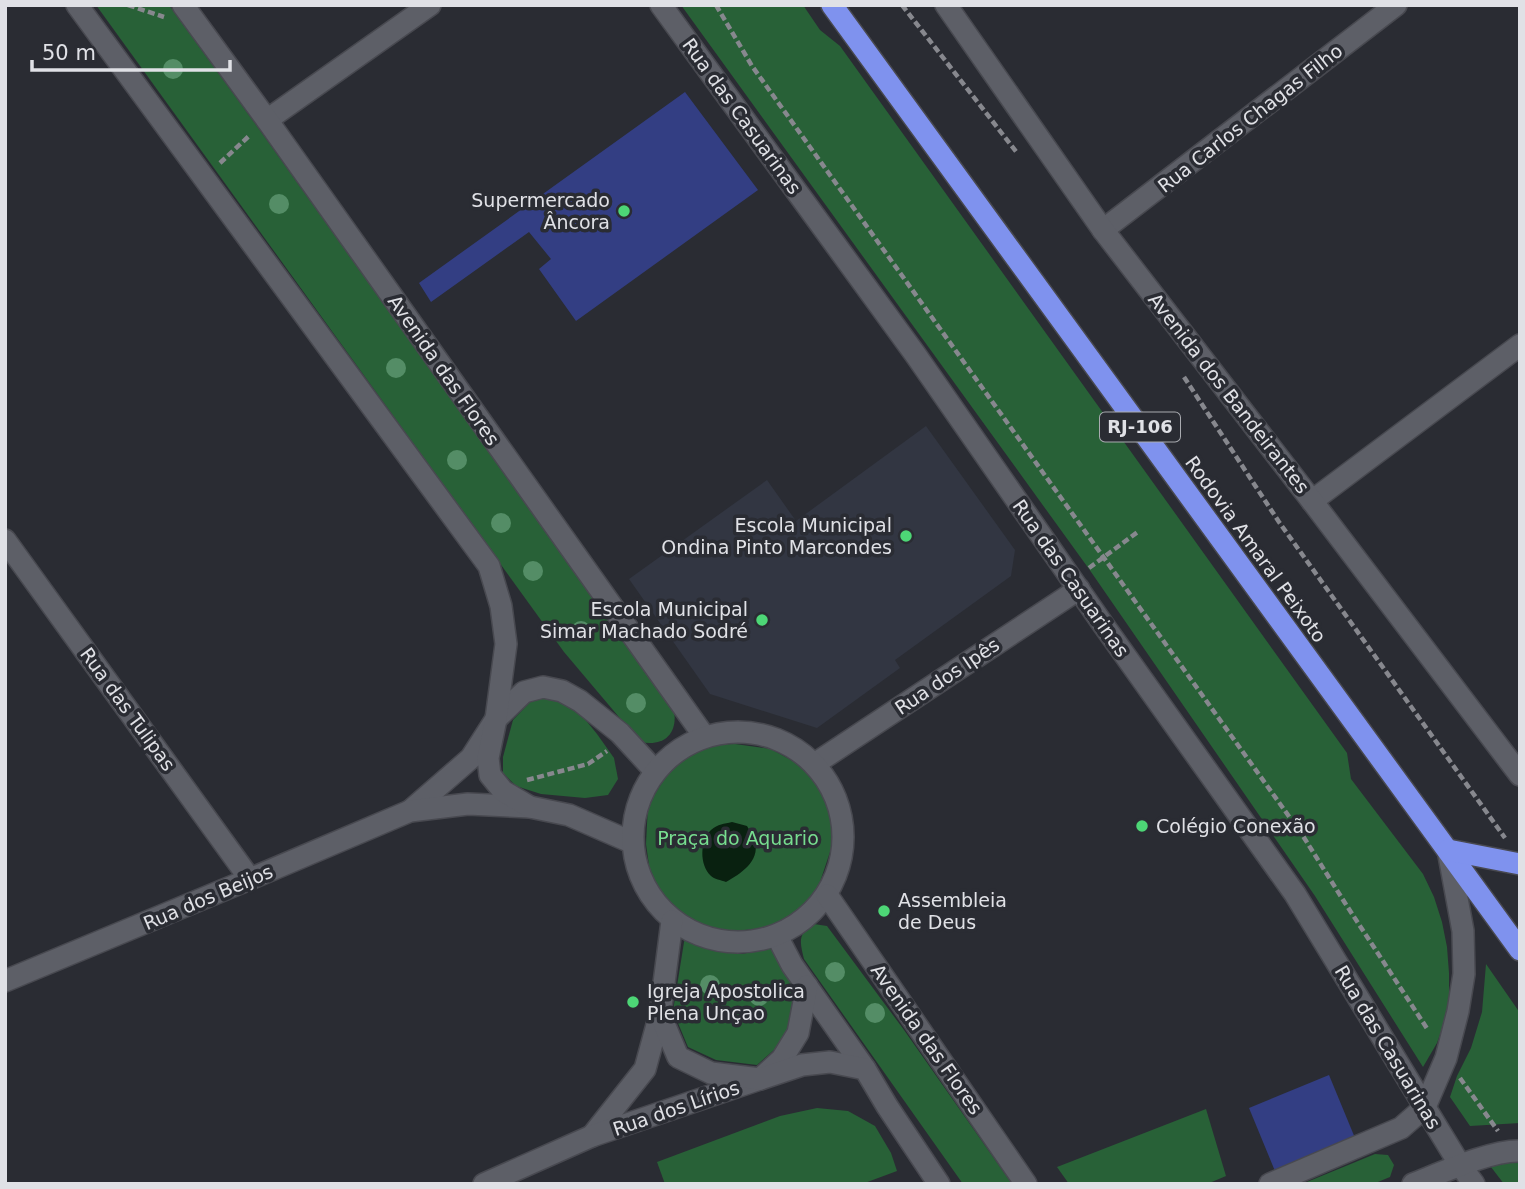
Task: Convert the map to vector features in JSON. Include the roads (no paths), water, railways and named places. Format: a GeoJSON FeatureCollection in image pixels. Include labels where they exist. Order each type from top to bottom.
{"type":"FeatureCollection","features":[{"type":"Feature","properties":{"kind":"highway","name":"Rodovia Amaral Peixoto"},"geometry":{"type":"LineString","coordinates":[[832,5],[1520,950]]}},
{"type":"Feature","properties":{"kind":"highway"},"geometry":{"type":"LineString","coordinates":[[1448,850],[1516,856]]}},
{"type":"Feature","properties":{"kind":"street"},"geometry":{"type":"LineString","coordinates":[[77,5],[489,566],[501,606],[506,644],[488,758],[490,775],[503,791],[530,807],[569,815],[631,842]]}},
{"type":"Feature","properties":{"kind":"street","name":"Avenida das Flores"},"geometry":{"type":"LineString","coordinates":[[183,5],[704,736]]}},
{"type":"Feature","properties":{"kind":"street"},"geometry":{"type":"LineString","coordinates":[[267,120],[430,5]]}},
{"type":"Feature","properties":{"kind":"street","name":"Rua das Casuarinas"},"geometry":{"type":"LineString","coordinates":[[660,5],[915,354],[1295,894],[1474,1184]]}},
{"type":"Feature","properties":{"kind":"street","name":"Avenida dos Bandeirantes"},"geometry":{"type":"LineString","coordinates":[[946,5],[1103,230],[1520,775]]}},
{"type":"Feature","properties":{"kind":"street","name":"Rua Carlos Chagas Filho"},"geometry":{"type":"LineString","coordinates":[[1103,230],[1396,5]]}},
{"type":"Feature","properties":{"kind":"street"},"geometry":{"type":"LineString","coordinates":[[1312,501],[1520,345]]}},
{"type":"Feature","properties":{"kind":"street","name":"Rua das Tulipas"},"geometry":{"type":"LineString","coordinates":[[5,540],[250,879]]}},
{"type":"Feature","properties":{"kind":"street","name":"Rua dos Ipês"},"geometry":{"type":"LineString","coordinates":[[816,764],[1079,589]]}},
{"type":"Feature","properties":{"kind":"street"},"geometry":{"type":"LineString","coordinates":[[496,719],[524,692],[543,687],[562,691],[580,701],[620,733],[655,771]]}},
{"type":"Feature","properties":{"kind":"street","name":"Rua dos Beijos"},"geometry":{"type":"LineString","coordinates":[[410,811],[471,758],[496,719]]}},
{"type":"Feature","properties":{"kind":"street"},"geometry":{"type":"LineString","coordinates":[[744,730],[783,739],[816,764],[840,804],[844,851],[827,895],[805,920],[777,936],[741,943],[704,938],[672,921],[643,886],[631,842],[637,804],[655,771],[677,750],[704,736],[744,730]]}},
{"type":"Feature","properties":{"kind":"street","name":"Rua dos Beijos"},"geometry":{"type":"LineString","coordinates":[[5,981],[410,811],[468,804],[530,807]]}},
{"type":"Feature","properties":{"kind":"street"},"geometry":{"type":"LineString","coordinates":[[1270,1184],[1401,1128],[1425,1107],[1446,1058],[1464,974],[1462,931],[1448,850]]}},
{"type":"Feature","properties":{"kind":"street","name":"Avenida das Flores"},"geometry":{"type":"LineString","coordinates":[[827,895],[1026,1184]]}},
{"type":"Feature","properties":{"kind":"street"},"geometry":{"type":"LineString","coordinates":[[672,921],[660,1014],[678,1057],[711,1073],[760,1079],[802,1065],[830,1062],[865,1069]]}},
{"type":"Feature","properties":{"kind":"street"},"geometry":{"type":"LineString","coordinates":[[777,936],[792,965],[865,1069],[939,1184]]}},
{"type":"Feature","properties":{"kind":"street"},"geometry":{"type":"LineString","coordinates":[[760,1079],[782,1059],[798,1033],[807,986]]}},
{"type":"Feature","properties":{"kind":"street","name":"Rua dos Lírios"},"geometry":{"type":"LineString","coordinates":[[592,1136],[645,1069],[660,1014]]}},
{"type":"Feature","properties":{"kind":"street","name":"Rua dos Lírios"},"geometry":{"type":"LineString","coordinates":[[484,1184],[592,1136],[760,1079]]}},
{"type":"Feature","properties":{"kind":"street"},"geometry":{"type":"LineString","coordinates":[[1413,1184],[1460,1165],[1515,1151]]}},
{"type":"Feature","properties":{"kind":"place","name":"Supermercado Âncora"},"geometry":{"type":"Point","coordinates":[624,211]}},
{"type":"Feature","properties":{"kind":"place","name":"Escola Municipal Ondina Pinto Marcondes"},"geometry":{"type":"Point","coordinates":[906,536]}},
{"type":"Feature","properties":{"kind":"place","name":"Escola Municipal Simar Machado Sodré"},"geometry":{"type":"Point","coordinates":[762,620]}},
{"type":"Feature","properties":{"kind":"place","name":"Colégio Conexão"},"geometry":{"type":"Point","coordinates":[1142,826]}},
{"type":"Feature","properties":{"kind":"place","name":"Assembleia de Deus"},"geometry":{"type":"Point","coordinates":[884,911]}},
{"type":"Feature","properties":{"kind":"place","name":"Igreja Apostolica Plena Unçao"},"geometry":{"type":"Point","coordinates":[633,1002]}},
{"type":"Feature","properties":{"kind":"park label","name":"Praça do Aquario"},"geometry":{"type":"Point","coordinates":[738,838]}}]}
